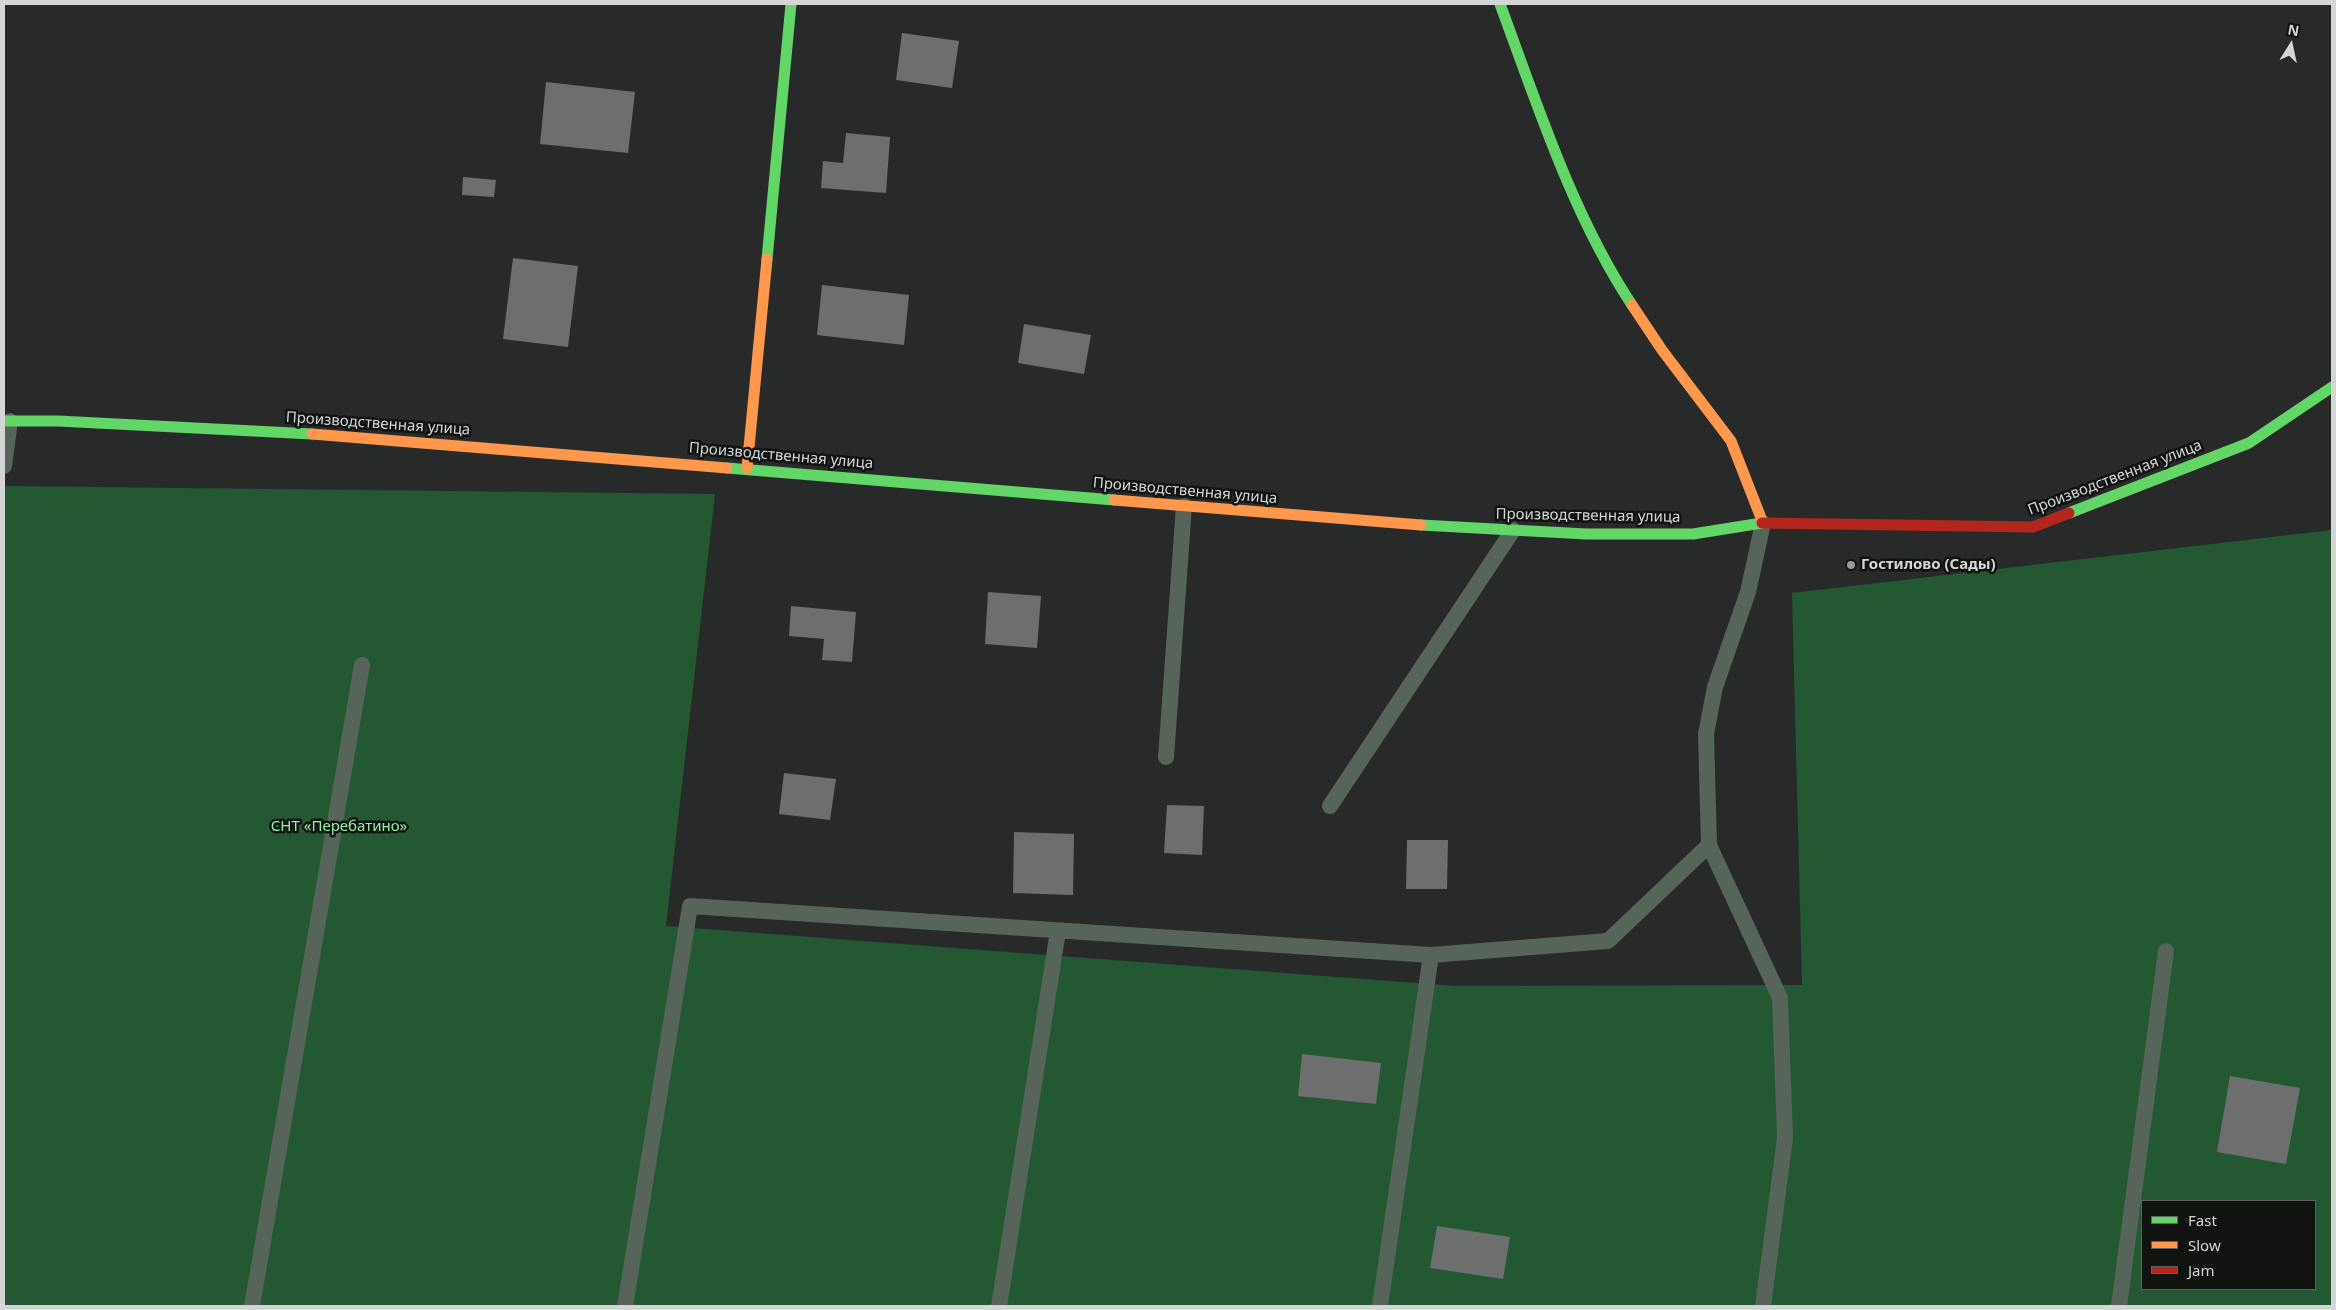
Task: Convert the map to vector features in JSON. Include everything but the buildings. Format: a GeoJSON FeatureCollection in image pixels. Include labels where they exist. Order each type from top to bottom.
{"type":"FeatureCollection","features":[{"type":"Feature","properties":{"kind":"street"},"geometry":{"type":"LineString","coordinates":[[747,468],[791,4]]}},
{"type":"Feature","properties":{"kind":"street"},"geometry":{"type":"LineString","coordinates":[[1500,4],[1560,165],[1614,278],[1662,350],[1731,441],[1763,523]]}},
{"type":"Feature","properties":{"kind":"street","name":"Производственная улица"},"geometry":{"type":"LineString","coordinates":[[7,421],[58,421],[286,432],[747,468],[1184,506],[1513,530],[1586,534],[1693,534],[1763,523],[2033,527],[2249,443],[2332,387]]}},
{"type":"Feature","properties":{"kind":"lane"},"geometry":{"type":"LineString","coordinates":[[4,466],[7,421]]}},
{"type":"Feature","properties":{"kind":"lane"},"geometry":{"type":"LineString","coordinates":[[1166,757],[1184,506]]}},
{"type":"Feature","properties":{"kind":"lane"},"geometry":{"type":"LineString","coordinates":[[1763,523],[1748,592],[1715,687],[1706,734],[1709,845],[1780,998],[1785,1138],[1763,1306]]}},
{"type":"Feature","properties":{"kind":"lane"},"geometry":{"type":"LineString","coordinates":[[1330,806],[1513,530]]}},
{"type":"Feature","properties":{"kind":"lane"},"geometry":{"type":"LineString","coordinates":[[252,1306],[362,665]]}},
{"type":"Feature","properties":{"kind":"lane"},"geometry":{"type":"LineString","coordinates":[[625,1306],[690,906],[1431,955],[1608,941],[1709,845]]}},
{"type":"Feature","properties":{"kind":"lane"},"geometry":{"type":"LineString","coordinates":[[999,1306],[1058,931]]}},
{"type":"Feature","properties":{"kind":"lane"},"geometry":{"type":"LineString","coordinates":[[2119,1306],[2166,951]]}},
{"type":"Feature","properties":{"kind":"lane"},"geometry":{"type":"LineString","coordinates":[[1380,1306],[1431,955]]}},
{"type":"Feature","properties":{"kind":"green space","name":"СНТ «Перебатино»"},"geometry":{"type":"Polygon","coordinates":[[[4,486],[715,494],[666,926],[1455,986],[1802,985],[1792,593],[2332,530],[2332,1306],[4,1306],[4,486]]]}},
{"type":"Feature","properties":{"kind":"traffic: fast"},"geometry":{"type":"LineString","coordinates":[[767,259],[791,4]]}},
{"type":"Feature","properties":{"kind":"traffic: fast"},"geometry":{"type":"LineString","coordinates":[[1500,4],[1542,120],[1574,197],[1611,271],[1632,305]]}},
{"type":"Feature","properties":{"kind":"traffic: fast"},"geometry":{"type":"LineString","coordinates":[[2069,513],[2249,443],[2332,387]]}},
{"type":"Feature","properties":{"kind":"traffic: fast"},"geometry":{"type":"LineString","coordinates":[[4,421],[58,421],[312,434]]}},
{"type":"Feature","properties":{"kind":"traffic: fast"},"geometry":{"type":"LineString","coordinates":[[727,468],[1114,500]]}},
{"type":"Feature","properties":{"kind":"traffic: fast"},"geometry":{"type":"LineString","coordinates":[[1421,525],[1586,534],[1693,534],[1762,523]]}},
{"type":"Feature","properties":{"kind":"traffic: slow"},"geometry":{"type":"LineString","coordinates":[[747,468],[767,259]]}},
{"type":"Feature","properties":{"kind":"traffic: slow"},"geometry":{"type":"LineString","coordinates":[[1632,305],[1662,350],[1731,441],[1763,523]]}},
{"type":"Feature","properties":{"kind":"traffic: slow"},"geometry":{"type":"LineString","coordinates":[[312,434],[727,468]]}},
{"type":"Feature","properties":{"kind":"traffic: slow"},"geometry":{"type":"LineString","coordinates":[[1114,500],[1421,525]]}},
{"type":"Feature","properties":{"kind":"traffic: jam"},"geometry":{"type":"LineString","coordinates":[[1762,523],[2033,527],[2069,513]]}},
{"type":"Feature","properties":{"kind":"place","name":"Гостилово (Сады)"},"geometry":{"type":"Point","coordinates":[1851,565]}}]}
